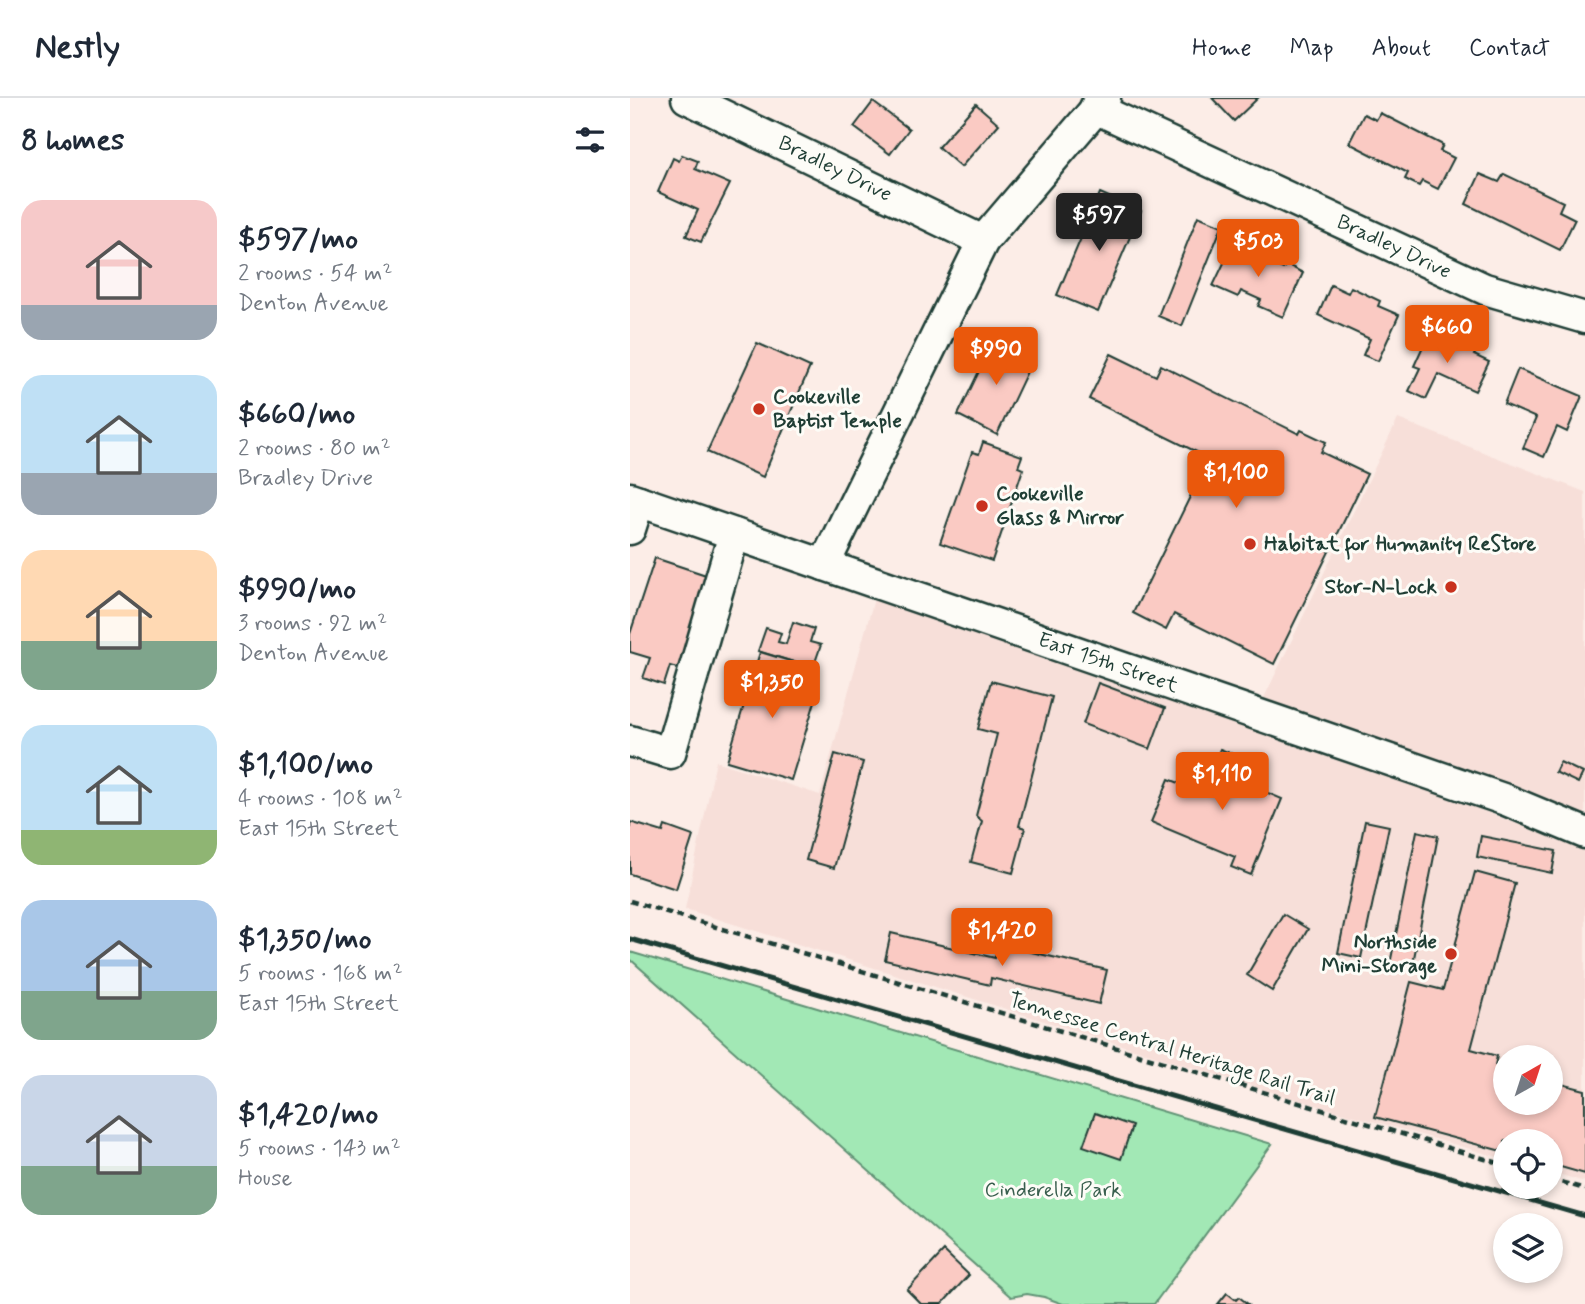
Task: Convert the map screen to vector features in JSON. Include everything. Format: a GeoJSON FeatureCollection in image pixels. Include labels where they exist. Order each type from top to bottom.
{"type":"FeatureCollection","features":[{"type":"Feature","properties":{"kind":"street","name":"Bradley Drive"},"geometry":{"type":"LineString","coordinates":[[687,98],[983,241]]}},
{"type":"Feature","properties":{"kind":"street","name":"Bradley Drive"},"geometry":{"type":"LineString","coordinates":[[1100,103],[1485,289],[1585,318]]}},
{"type":"Feature","properties":{"kind":"street"},"geometry":{"type":"LineString","coordinates":[[824,565],[983,241],[1100,103]]}},
{"type":"Feature","properties":{"kind":"street","name":"East 15th Street"},"geometry":{"type":"LineString","coordinates":[[633,509],[734,534],[1506,800],[1585,833]]}},
{"type":"Feature","properties":{"kind":"street"},"geometry":{"type":"LineString","coordinates":[[630,741],[670,753],[734,534]]}},
{"type":"Feature","properties":{"kind":"path","name":"Tennessee Central Heritage Rail Trail"},"geometry":{"type":"LineString","coordinates":[[630,901],[1493,1161]]}},
{"type":"Feature","properties":{"kind":"path"},"geometry":{"type":"LineString","coordinates":[[1563,1183],[1585,1189]]}},
{"type":"Feature","properties":{"kind":"shaded area","name":"Stor-N-Lock"},"geometry":{"type":"Polygon","coordinates":[[[1398,419],[1585,492],[1585,823],[1529,799],[1263,700],[1398,419]]]}},
{"type":"Feature","properties":{"kind":"shaded area"},"geometry":{"type":"Polygon","coordinates":[[[876,592],[1362,763],[1585,851],[1585,1182],[1563,1176],[1563,1129],[1493,1129],[1493,1156],[1285,1096],[685,909],[716,761],[820,795],[876,592]]]}},
{"type":"Feature","properties":{"kind":"green space","name":"Cinderella Park"},"geometry":{"type":"Polygon","coordinates":[[[630,952],[1272,1144],[1154,1304],[1063,1304],[1027,1294],[1011,1297],[630,959],[630,952]]]}},
{"type":"Feature","properties":{"kind":"building"},"geometry":{"type":"Polygon","coordinates":[[[1212,98],[1258,98],[1234,121],[1212,98]]]}},
{"type":"Feature","properties":{"kind":"building"},"geometry":{"type":"Polygon","coordinates":[[[873,102],[909,129],[890,154],[854,127],[873,102]]]}},
{"type":"Feature","properties":{"kind":"building"},"geometry":{"type":"Polygon","coordinates":[[[976,104],[999,124],[961,167],[938,147],[976,104]]]}},
{"type":"Feature","properties":{"kind":"building"},"geometry":{"type":"Polygon","coordinates":[[[1380,113],[1443,145],[1440,151],[1454,158],[1438,189],[1422,181],[1419,186],[1405,179],[1408,173],[1349,143],[1364,114],[1376,120],[1380,113]]]}},
{"type":"Feature","properties":{"kind":"building"},"geometry":{"type":"Polygon","coordinates":[[[682,155],[698,161],[695,169],[730,184],[701,242],[686,236],[698,210],[658,192],[673,158],[679,161],[682,155]]]}},
{"type":"Feature","properties":{"kind":"building"},"geometry":{"type":"Polygon","coordinates":[[[1480,174],[1499,182],[1504,174],[1563,202],[1559,211],[1575,219],[1560,250],[1466,204],[1480,174]]]}},
{"type":"Feature","properties":{"kind":"building"},"geometry":{"type":"Polygon","coordinates":[[[1100,193],[1141,211],[1098,312],[1057,295],[1100,193]]]}},
{"type":"Feature","properties":{"kind":"building"},"geometry":{"type":"Polygon","coordinates":[[[1198,216],[1222,226],[1182,326],[1158,316],[1198,216]]]}},
{"type":"Feature","properties":{"kind":"building"},"geometry":{"type":"Polygon","coordinates":[[[1235,240],[1247,246],[1245,251],[1283,269],[1286,264],[1303,273],[1283,317],[1258,306],[1261,300],[1241,291],[1238,297],[1213,286],[1235,240]]]}},
{"type":"Feature","properties":{"kind":"building"},"geometry":{"type":"Polygon","coordinates":[[[1331,285],[1348,293],[1351,287],[1380,301],[1378,306],[1399,315],[1378,361],[1363,355],[1370,339],[1318,315],[1331,285]]]}},
{"type":"Feature","properties":{"kind":"building"},"geometry":{"type":"Polygon","coordinates":[[[1429,333],[1447,341],[1449,336],[1477,349],[1474,355],[1489,362],[1475,391],[1438,374],[1426,399],[1409,391],[1420,368],[1414,366],[1429,333]]]}},
{"type":"Feature","properties":{"kind":"building"},"geometry":{"type":"Polygon","coordinates":[[[994,340],[1033,359],[997,435],[958,415],[994,340]]]}},
{"type":"Feature","properties":{"kind":"building","name":"Cookeville Baptist Temple"},"geometry":{"type":"Polygon","coordinates":[[[757,343],[810,367],[763,477],[707,452],[757,343]]]}},
{"type":"Feature","properties":{"kind":"building","name":"Habitat for Humanity ReStore"},"geometry":{"type":"Polygon","coordinates":[[[1111,354],[1156,376],[1161,365],[1299,434],[1301,430],[1326,442],[1321,452],[1367,474],[1274,664],[1174,614],[1166,630],[1133,613],[1209,458],[1089,399],[1111,354]]]}},
{"type":"Feature","properties":{"kind":"building"},"geometry":{"type":"Polygon","coordinates":[[[1518,369],[1582,396],[1567,432],[1557,427],[1544,457],[1523,448],[1536,418],[1504,404],[1518,369]]]}},
{"type":"Feature","properties":{"kind":"building","name":"Cookeville Glass & Mirror"},"geometry":{"type":"Polygon","coordinates":[[[983,442],[1022,456],[1018,467],[1023,469],[992,561],[940,543],[972,452],[979,454],[983,442]]]}},
{"type":"Feature","properties":{"kind":"building"},"geometry":{"type":"Polygon","coordinates":[[[655,558],[715,578],[684,670],[670,666],[664,685],[643,678],[650,658],[630,652],[630,634],[655,558]]]}},
{"type":"Feature","properties":{"kind":"building"},"geometry":{"type":"Polygon","coordinates":[[[793,622],[814,629],[810,642],[821,645],[813,668],[758,651],[766,628],[781,633],[778,642],[786,644],[793,622]]]}},
{"type":"Feature","properties":{"kind":"building"},"geometry":{"type":"Polygon","coordinates":[[[760,652],[793,662],[786,685],[817,695],[791,780],[727,761],[760,652]]]}},
{"type":"Feature","properties":{"kind":"building"},"geometry":{"type":"Polygon","coordinates":[[[991,681],[1052,697],[1019,826],[1025,828],[1013,873],[971,862],[982,821],[976,816],[997,734],[978,729],[991,681]]]}},
{"type":"Feature","properties":{"kind":"building"},"geometry":{"type":"Polygon","coordinates":[[[1098,683],[1165,708],[1150,749],[1083,724],[1098,683]]]}},
{"type":"Feature","properties":{"kind":"building"},"geometry":{"type":"Polygon","coordinates":[[[1220,749],[1250,761],[1242,782],[1282,799],[1251,875],[1231,867],[1235,857],[1151,822],[1169,779],[1202,792],[1220,749]]]}},
{"type":"Feature","properties":{"kind":"building"},"geometry":{"type":"Polygon","coordinates":[[[835,754],[863,762],[834,868],[806,860],[835,754]]]}},
{"type":"Feature","properties":{"kind":"building"},"geometry":{"type":"Polygon","coordinates":[[[1560,762],[1583,773],[1578,783],[1555,772],[1560,762]]]}},
{"type":"Feature","properties":{"kind":"building"},"geometry":{"type":"Polygon","coordinates":[[[1365,821],[1389,826],[1361,958],[1338,953],[1365,821]]]}},
{"type":"Feature","properties":{"kind":"building"},"geometry":{"type":"Polygon","coordinates":[[[630,822],[663,832],[665,826],[693,836],[676,889],[630,874],[630,822]]]}},
{"type":"Feature","properties":{"kind":"building"},"geometry":{"type":"Polygon","coordinates":[[[1417,831],[1438,836],[1412,968],[1390,964],[1417,831]]]}},
{"type":"Feature","properties":{"kind":"building"},"geometry":{"type":"Polygon","coordinates":[[[1481,836],[1556,851],[1552,873],[1477,857],[1481,836]]]}},
{"type":"Feature","properties":{"kind":"building"},"geometry":{"type":"Polygon","coordinates":[[[1475,872],[1515,883],[1471,1049],[1493,1055],[1493,1115],[1563,1115],[1563,1084],[1585,1090],[1585,1174],[1563,1168],[1563,1129],[1493,1129],[1493,1149],[1375,1117],[1411,982],[1443,990],[1475,872]]]}},
{"type":"Feature","properties":{"kind":"building"},"geometry":{"type":"Polygon","coordinates":[[[1283,914],[1308,929],[1272,991],[1247,975],[1283,914]]]}},
{"type":"Feature","properties":{"kind":"building"},"geometry":{"type":"Polygon","coordinates":[[[891,933],[995,958],[998,944],[1107,970],[1099,1004],[991,978],[990,985],[885,960],[891,933]]]}},
{"type":"Feature","properties":{"kind":"building"},"geometry":{"type":"Polygon","coordinates":[[[1095,1113],[1132,1126],[1121,1159],[1083,1146],[1095,1113]]]}},
{"type":"Feature","properties":{"kind":"building"},"geometry":{"type":"Polygon","coordinates":[[[944,1251],[969,1275],[942,1304],[921,1304],[907,1290],[944,1251]]]}},
{"type":"Feature","properties":{"kind":"building"},"geometry":{"type":"Polygon","coordinates":[[[1227,1293],[1236,1300],[1239,1297],[1248,1304],[1218,1304],[1227,1293]]]}},
{"type":"Feature","properties":{"kind":"railway"},"geometry":{"type":"LineString","coordinates":[[630,939],[1585,1216]]}},
{"type":"Feature","properties":{"kind":"place","name":"Cookeville Baptist Temple"},"geometry":{"type":"Point","coordinates":[759,409]}},
{"type":"Feature","properties":{"kind":"place","name":"Cookeville Glass & Mirror"},"geometry":{"type":"Point","coordinates":[982,506]}},
{"type":"Feature","properties":{"kind":"place","name":"Habitat for Humanity ReStore"},"geometry":{"type":"Point","coordinates":[1250,544]}},
{"type":"Feature","properties":{"kind":"place","name":"Stor-N-Lock"},"geometry":{"type":"Point","coordinates":[1451,587]}},
{"type":"Feature","properties":{"kind":"place","name":"Northside Mini-Storage"},"geometry":{"type":"Point","coordinates":[1451,954]}}]}
